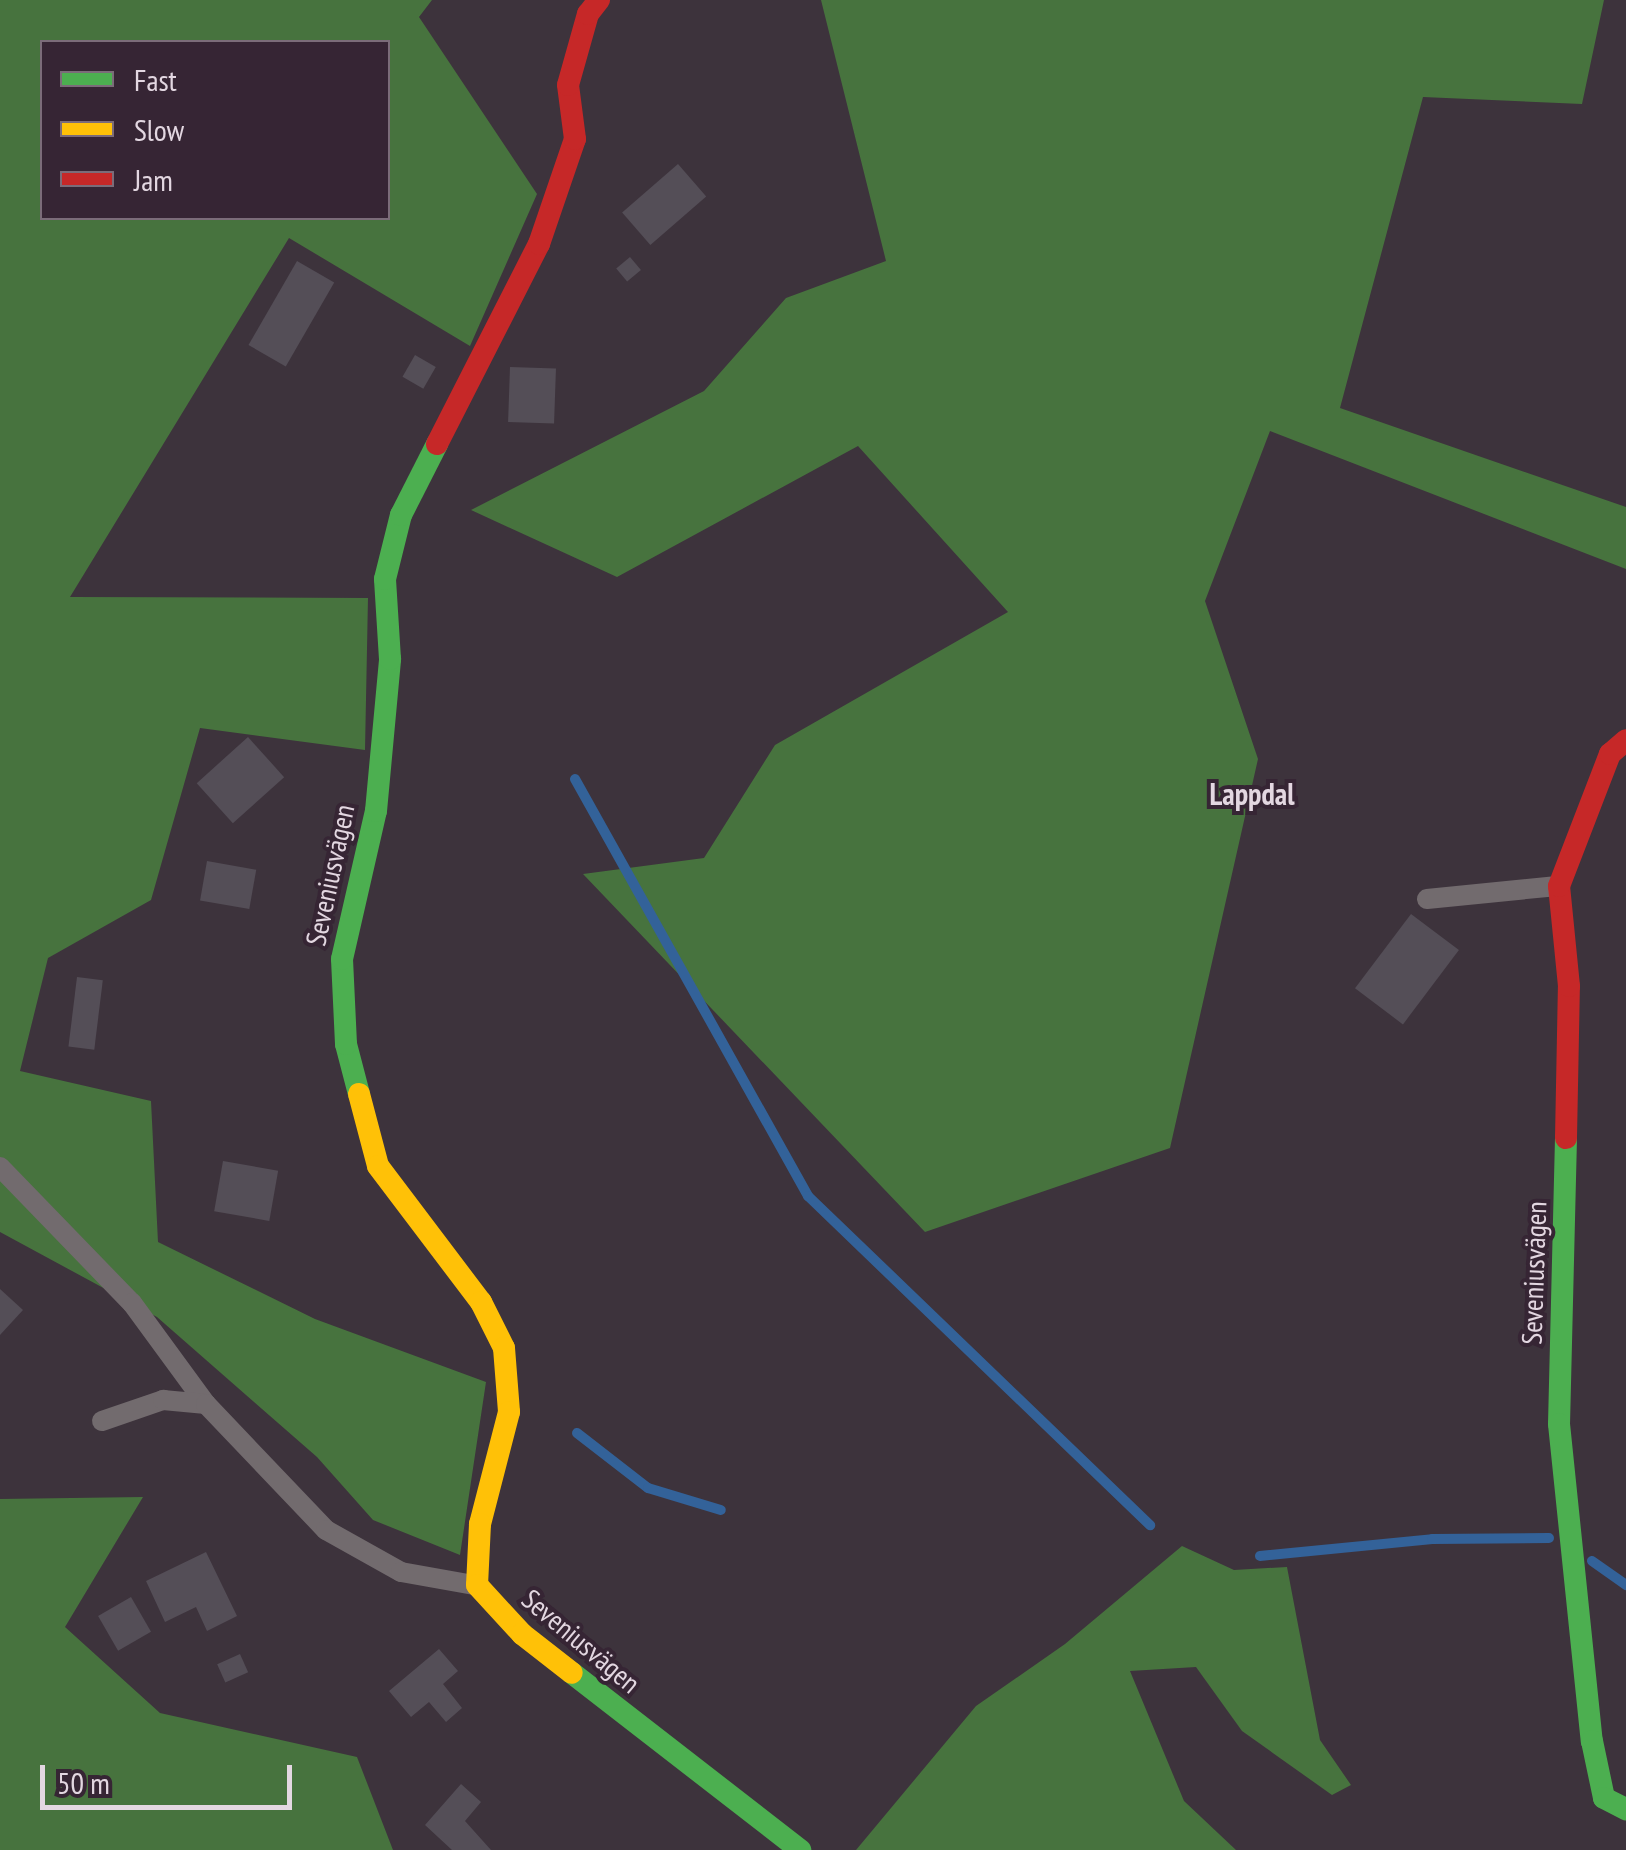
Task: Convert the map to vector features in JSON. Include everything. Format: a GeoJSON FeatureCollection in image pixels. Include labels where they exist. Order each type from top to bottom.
{"type":"FeatureCollection","features":[{"type":"Feature","properties":{"kind":"street","name":"Seveniusvägen"},"geometry":{"type":"LineString","coordinates":[[599,0],[588,14],[568,85],[575,139],[539,244],[401,516],[385,579],[390,659],[376,811],[342,959],[346,1044],[378,1166],[481,1302],[504,1348],[509,1412],[480,1524],[477,1585],[522,1634],[800,1850]]}},
{"type":"Feature","properties":{"kind":"street","name":"Seveniusvägen"},"geometry":{"type":"LineString","coordinates":[[1626,740],[1610,754],[1559,886],[1569,986],[1559,1424],[1592,1741],[1604,1798],[1626,1809]]}},
{"type":"Feature","properties":{"kind":"lane"},"geometry":{"type":"LineString","coordinates":[[1427,899],[1559,886]]}},
{"type":"Feature","properties":{"kind":"lane"},"geometry":{"type":"LineString","coordinates":[[0,1167],[132,1303],[206,1404],[326,1530],[401,1572],[477,1585]]}},
{"type":"Feature","properties":{"kind":"lane"},"geometry":{"type":"LineString","coordinates":[[102,1422],[163,1400],[206,1404]]}},
{"type":"Feature","properties":{"kind":"green space"},"geometry":{"type":"Polygon","coordinates":[[[0,0],[432,0],[419,17],[537,194],[470,346],[289,238],[70,597],[368,598],[365,750],[200,728],[151,900],[48,958],[20,1071],[151,1101],[158,1242],[315,1319],[486,1382],[460,1555],[373,1520],[317,1457],[157,1317],[0,1232],[0,0]]]}},
{"type":"Feature","properties":{"kind":"green space"},"geometry":{"type":"Polygon","coordinates":[[[821,0],[1604,0],[1582,104],[1423,97],[1340,408],[1626,507],[1626,569],[1270,431],[1205,601],[1258,759],[1170,1148],[925,1232],[583,874],[704,858],[775,745],[1008,612],[858,446],[617,577],[471,510],[704,391],[786,298],[886,261],[821,0]]]}},
{"type":"Feature","properties":{"kind":"green space"},"geometry":{"type":"Polygon","coordinates":[[[143,1497],[65,1627],[160,1713],[357,1757],[393,1850],[0,1850],[0,1499],[143,1497]]]}},
{"type":"Feature","properties":{"kind":"green space"},"geometry":{"type":"Polygon","coordinates":[[[1182,1546],[1234,1570],[1287,1567],[1320,1740],[1351,1785],[1332,1795],[1242,1731],[1196,1667],[1130,1671],[1184,1801],[1236,1850],[856,1850],[976,1706],[1065,1644],[1182,1546]]]}},
{"type":"Feature","properties":{"kind":"building"},"geometry":{"type":"Polygon","coordinates":[[[678,164],[706,196],[650,245],[622,213],[678,164]]]}},
{"type":"Feature","properties":{"kind":"building"},"geometry":{"type":"Polygon","coordinates":[[[630,257],[641,270],[627,282],[616,269],[630,257]]]}},
{"type":"Feature","properties":{"kind":"building"},"geometry":{"type":"Polygon","coordinates":[[[297,261],[334,282],[286,367],[248,345],[297,261]]]}},
{"type":"Feature","properties":{"kind":"building"},"geometry":{"type":"Polygon","coordinates":[[[415,355],[436,367],[423,389],[402,377],[415,355]]]}},
{"type":"Feature","properties":{"kind":"building"},"geometry":{"type":"Polygon","coordinates":[[[510,367],[556,369],[554,424],[508,422],[510,367]]]}},
{"type":"Feature","properties":{"kind":"building"},"geometry":{"type":"Polygon","coordinates":[[[248,737],[284,777],[233,823],[197,783],[248,737]]]}},
{"type":"Feature","properties":{"kind":"building"},"geometry":{"type":"Polygon","coordinates":[[[207,861],[256,870],[249,909],[200,900],[207,861]]]}},
{"type":"Feature","properties":{"kind":"building"},"geometry":{"type":"Polygon","coordinates":[[[1411,914],[1459,950],[1403,1024],[1355,988],[1411,914]]]}},
{"type":"Feature","properties":{"kind":"building"},"geometry":{"type":"Polygon","coordinates":[[[77,977],[103,980],[94,1050],[68,1046],[77,977]]]}},
{"type":"Feature","properties":{"kind":"building"},"geometry":{"type":"Polygon","coordinates":[[[223,1161],[278,1171],[269,1221],[214,1211],[223,1161]]]}},
{"type":"Feature","properties":{"kind":"building"},"geometry":{"type":"Polygon","coordinates":[[[0,1289],[23,1310],[0,1335],[0,1289]]]}},
{"type":"Feature","properties":{"kind":"building"},"geometry":{"type":"Polygon","coordinates":[[[206,1552],[237,1616],[207,1631],[196,1607],[165,1622],[146,1581],[206,1552]]]}},
{"type":"Feature","properties":{"kind":"building"},"geometry":{"type":"Polygon","coordinates":[[[131,1597],[151,1632],[118,1651],[98,1616],[131,1597]]]}},
{"type":"Feature","properties":{"kind":"building"},"geometry":{"type":"Polygon","coordinates":[[[439,1649],[458,1671],[443,1684],[462,1708],[446,1722],[429,1702],[411,1717],[389,1691],[439,1649]]]}},
{"type":"Feature","properties":{"kind":"building"},"geometry":{"type":"Polygon","coordinates":[[[240,1654],[248,1672],[225,1682],[217,1664],[240,1654]]]}},
{"type":"Feature","properties":{"kind":"building"},"geometry":{"type":"Polygon","coordinates":[[[461,1784],[481,1802],[465,1821],[491,1850],[452,1850],[425,1825],[461,1784]]]}},
{"type":"Feature","properties":{"kind":"waterway"},"geometry":{"type":"LineString","coordinates":[[575,779],[808,1196],[1150,1525]]}},
{"type":"Feature","properties":{"kind":"waterway"},"geometry":{"type":"LineString","coordinates":[[577,1433],[648,1488],[721,1510]]}},
{"type":"Feature","properties":{"kind":"waterway"},"geometry":{"type":"LineString","coordinates":[[1260,1556],[1432,1539],[1549,1538]]}},
{"type":"Feature","properties":{"kind":"waterway"},"geometry":{"type":"LineString","coordinates":[[1592,1561],[1626,1585]]}},
{"type":"Feature","properties":{"kind":"traffic: fast"},"geometry":{"type":"LineString","coordinates":[[359,1094],[346,1044],[342,959],[376,811],[390,659],[385,579],[401,515],[437,444]]}},
{"type":"Feature","properties":{"kind":"traffic: fast"},"geometry":{"type":"LineString","coordinates":[[1566,1138],[1559,1424],[1592,1741],[1604,1798],[1626,1809]]}},
{"type":"Feature","properties":{"kind":"traffic: fast"},"geometry":{"type":"LineString","coordinates":[[572,1673],[800,1850]]}},
{"type":"Feature","properties":{"kind":"traffic: slow"},"geometry":{"type":"LineString","coordinates":[[359,1094],[378,1166],[481,1302],[504,1348],[509,1412],[480,1524],[477,1585],[522,1634],[572,1673]]}},
{"type":"Feature","properties":{"kind":"traffic: jam"},"geometry":{"type":"LineString","coordinates":[[437,444],[539,244],[575,139],[568,85],[588,14],[599,0]]}},
{"type":"Feature","properties":{"kind":"traffic: jam"},"geometry":{"type":"LineString","coordinates":[[1566,1138],[1569,986],[1559,886],[1610,754],[1626,740]]}},
{"type":"Feature","properties":{"kind":"district","name":"Lappdal"},"geometry":{"type":"Point","coordinates":[1252,794]}}]}
